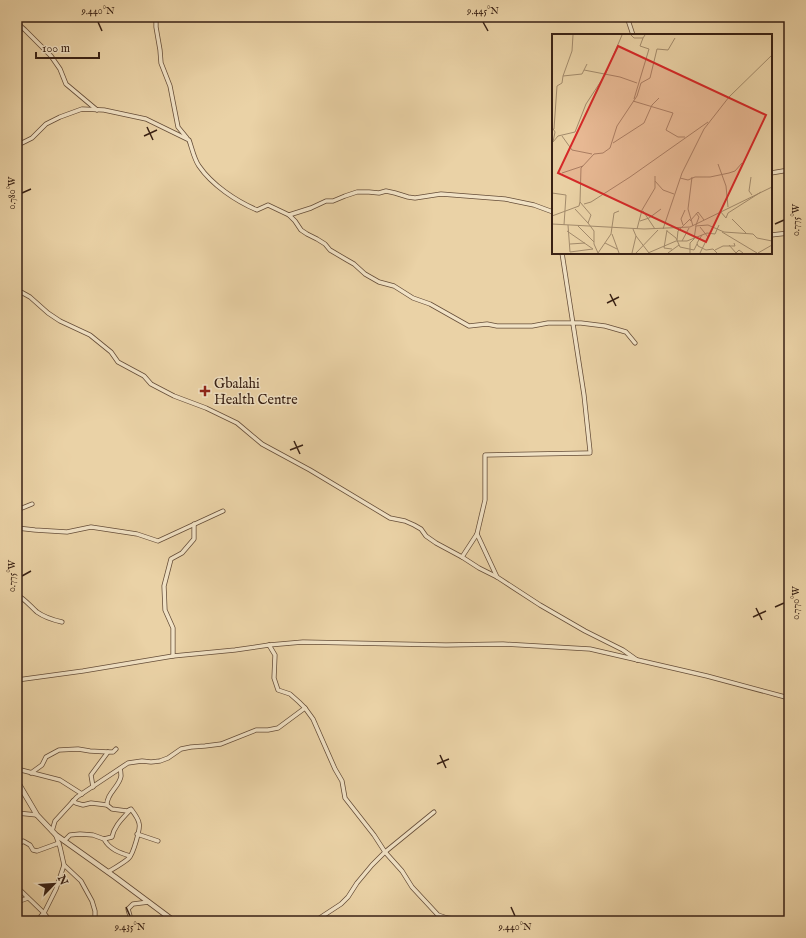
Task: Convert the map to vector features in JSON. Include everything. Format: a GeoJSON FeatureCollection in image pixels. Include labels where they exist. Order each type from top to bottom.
{"type":"FeatureCollection","features":[{"type":"Feature","properties":{"kind":"street"},"geometry":{"type":"LineString","coordinates":[[156,17],[161,62],[170,86],[178,127],[188,140],[199,166],[212,181],[233,197],[257,210],[268,205],[289,215],[301,230],[325,244],[330,250],[354,264],[365,274],[378,282],[394,286],[413,298],[430,304],[469,326],[487,324],[497,326],[532,326],[548,323],[581,323],[605,326],[626,332],[635,343]]}},
{"type":"Feature","properties":{"kind":"street"},"geometry":{"type":"LineString","coordinates":[[627,17],[633,34]]}},
{"type":"Feature","properties":{"kind":"street"},"geometry":{"type":"LineString","coordinates":[[17,23],[51,56],[60,69],[66,84],[97,110]]}},
{"type":"Feature","properties":{"kind":"street"},"geometry":{"type":"LineString","coordinates":[[17,144],[32,138],[46,124],[82,109],[104,110],[146,119],[188,140]]}},
{"type":"Feature","properties":{"kind":"street"},"geometry":{"type":"LineString","coordinates":[[772,173],[789,170]]}},
{"type":"Feature","properties":{"kind":"street"},"geometry":{"type":"LineString","coordinates":[[289,215],[357,192],[379,194],[386,191],[415,198],[441,194],[505,199],[534,205],[552,212]]}},
{"type":"Feature","properties":{"kind":"street"},"geometry":{"type":"LineString","coordinates":[[772,236],[789,233]]}},
{"type":"Feature","properties":{"kind":"street"},"geometry":{"type":"LineString","coordinates":[[462,557],[477,534],[485,500],[485,455],[590,452],[584,395],[562,254]]}},
{"type":"Feature","properties":{"kind":"street"},"geometry":{"type":"LineString","coordinates":[[17,291],[30,297],[48,313],[60,321],[90,335],[111,352],[118,362],[128,366],[144,376],[152,384],[174,396],[206,408],[237,423],[262,444],[310,470],[390,518],[405,521],[421,529],[426,536],[479,568],[497,577],[540,605],[623,650],[638,661]]}},
{"type":"Feature","properties":{"kind":"street"},"geometry":{"type":"LineString","coordinates":[[17,510],[32,504]]}},
{"type":"Feature","properties":{"kind":"street"},"geometry":{"type":"LineString","coordinates":[[17,528],[66,532],[91,527],[137,534],[158,541],[223,511]]}},
{"type":"Feature","properties":{"kind":"street"},"geometry":{"type":"LineString","coordinates":[[173,656],[173,628],[165,610],[164,586],[171,559],[182,553],[194,539],[194,524]]}},
{"type":"Feature","properties":{"kind":"street"},"geometry":{"type":"LineString","coordinates":[[477,534],[497,577]]}},
{"type":"Feature","properties":{"kind":"street"},"geometry":{"type":"LineString","coordinates":[[17,595],[38,613],[50,619],[62,622]]}},
{"type":"Feature","properties":{"kind":"street"},"geometry":{"type":"LineString","coordinates":[[17,680],[173,656],[302,642],[446,645],[503,644],[582,648],[707,676],[789,698]]}},
{"type":"Feature","properties":{"kind":"street"},"geometry":{"type":"LineString","coordinates":[[269,645],[275,655],[274,678],[278,690],[290,694],[305,708],[313,719],[342,782],[345,798],[374,835],[385,852],[402,871],[412,887],[438,915],[447,918],[470,921]]}},
{"type":"Feature","properties":{"kind":"street"},"geometry":{"type":"LineString","coordinates":[[52,831],[55,821],[73,801],[128,763],[160,761],[168,758],[181,749],[221,744],[256,730],[278,728],[305,708]]}},
{"type":"Feature","properties":{"kind":"street"},"geometry":{"type":"LineString","coordinates":[[31,774],[42,765],[46,757],[59,750],[78,749],[113,752],[116,749]]}},
{"type":"Feature","properties":{"kind":"street"},"geometry":{"type":"LineString","coordinates":[[93,787],[91,775],[108,752]]}},
{"type":"Feature","properties":{"kind":"street"},"geometry":{"type":"LineString","coordinates":[[17,769],[31,774],[60,780],[82,794]]}},
{"type":"Feature","properties":{"kind":"street"},"geometry":{"type":"LineString","coordinates":[[107,805],[106,800],[115,788],[121,776],[120,769]]}},
{"type":"Feature","properties":{"kind":"street"},"geometry":{"type":"LineString","coordinates":[[17,781],[37,815],[56,835],[174,921]]}},
{"type":"Feature","properties":{"kind":"street"},"geometry":{"type":"LineString","coordinates":[[73,801],[83,805],[91,803],[107,805],[112,809],[131,810]]}},
{"type":"Feature","properties":{"kind":"street"},"geometry":{"type":"LineString","coordinates":[[108,872],[129,858],[136,842],[140,827],[139,822],[131,810]]}},
{"type":"Feature","properties":{"kind":"street"},"geometry":{"type":"LineString","coordinates":[[64,841],[70,835],[80,834],[93,835],[104,839],[112,837],[113,832],[119,822],[131,810]]}},
{"type":"Feature","properties":{"kind":"street"},"geometry":{"type":"LineString","coordinates":[[315,921],[341,904],[367,871],[385,852],[434,812]]}},
{"type":"Feature","properties":{"kind":"street"},"geometry":{"type":"LineString","coordinates":[[17,813],[37,815]]}},
{"type":"Feature","properties":{"kind":"street"},"geometry":{"type":"LineString","coordinates":[[137,834],[158,841]]}},
{"type":"Feature","properties":{"kind":"street"},"geometry":{"type":"LineString","coordinates":[[40,921],[41,916],[56,889],[64,864],[56,835]]}},
{"type":"Feature","properties":{"kind":"street"},"geometry":{"type":"LineString","coordinates":[[104,839],[106,843],[117,852],[130,856]]}},
{"type":"Feature","properties":{"kind":"street"},"geometry":{"type":"LineString","coordinates":[[17,846],[23,842],[30,845],[33,850],[37,851],[59,843]]}},
{"type":"Feature","properties":{"kind":"street"},"geometry":{"type":"LineString","coordinates":[[64,864],[81,881],[85,888],[94,906],[95,921]]}},
{"type":"Feature","properties":{"kind":"street"},"geometry":{"type":"LineString","coordinates":[[17,887],[44,913],[50,921]]}},
{"type":"Feature","properties":{"kind":"street"},"geometry":{"type":"LineString","coordinates":[[17,902],[28,898]]}},
{"type":"Feature","properties":{"kind":"street"},"geometry":{"type":"LineString","coordinates":[[126,921],[130,916],[128,909],[133,904],[149,902]]}},
{"type":"Feature","properties":{"kind":"place","name":"Gbalahi Health Centre"},"geometry":{"type":"Point","coordinates":[205,391]}}]}
